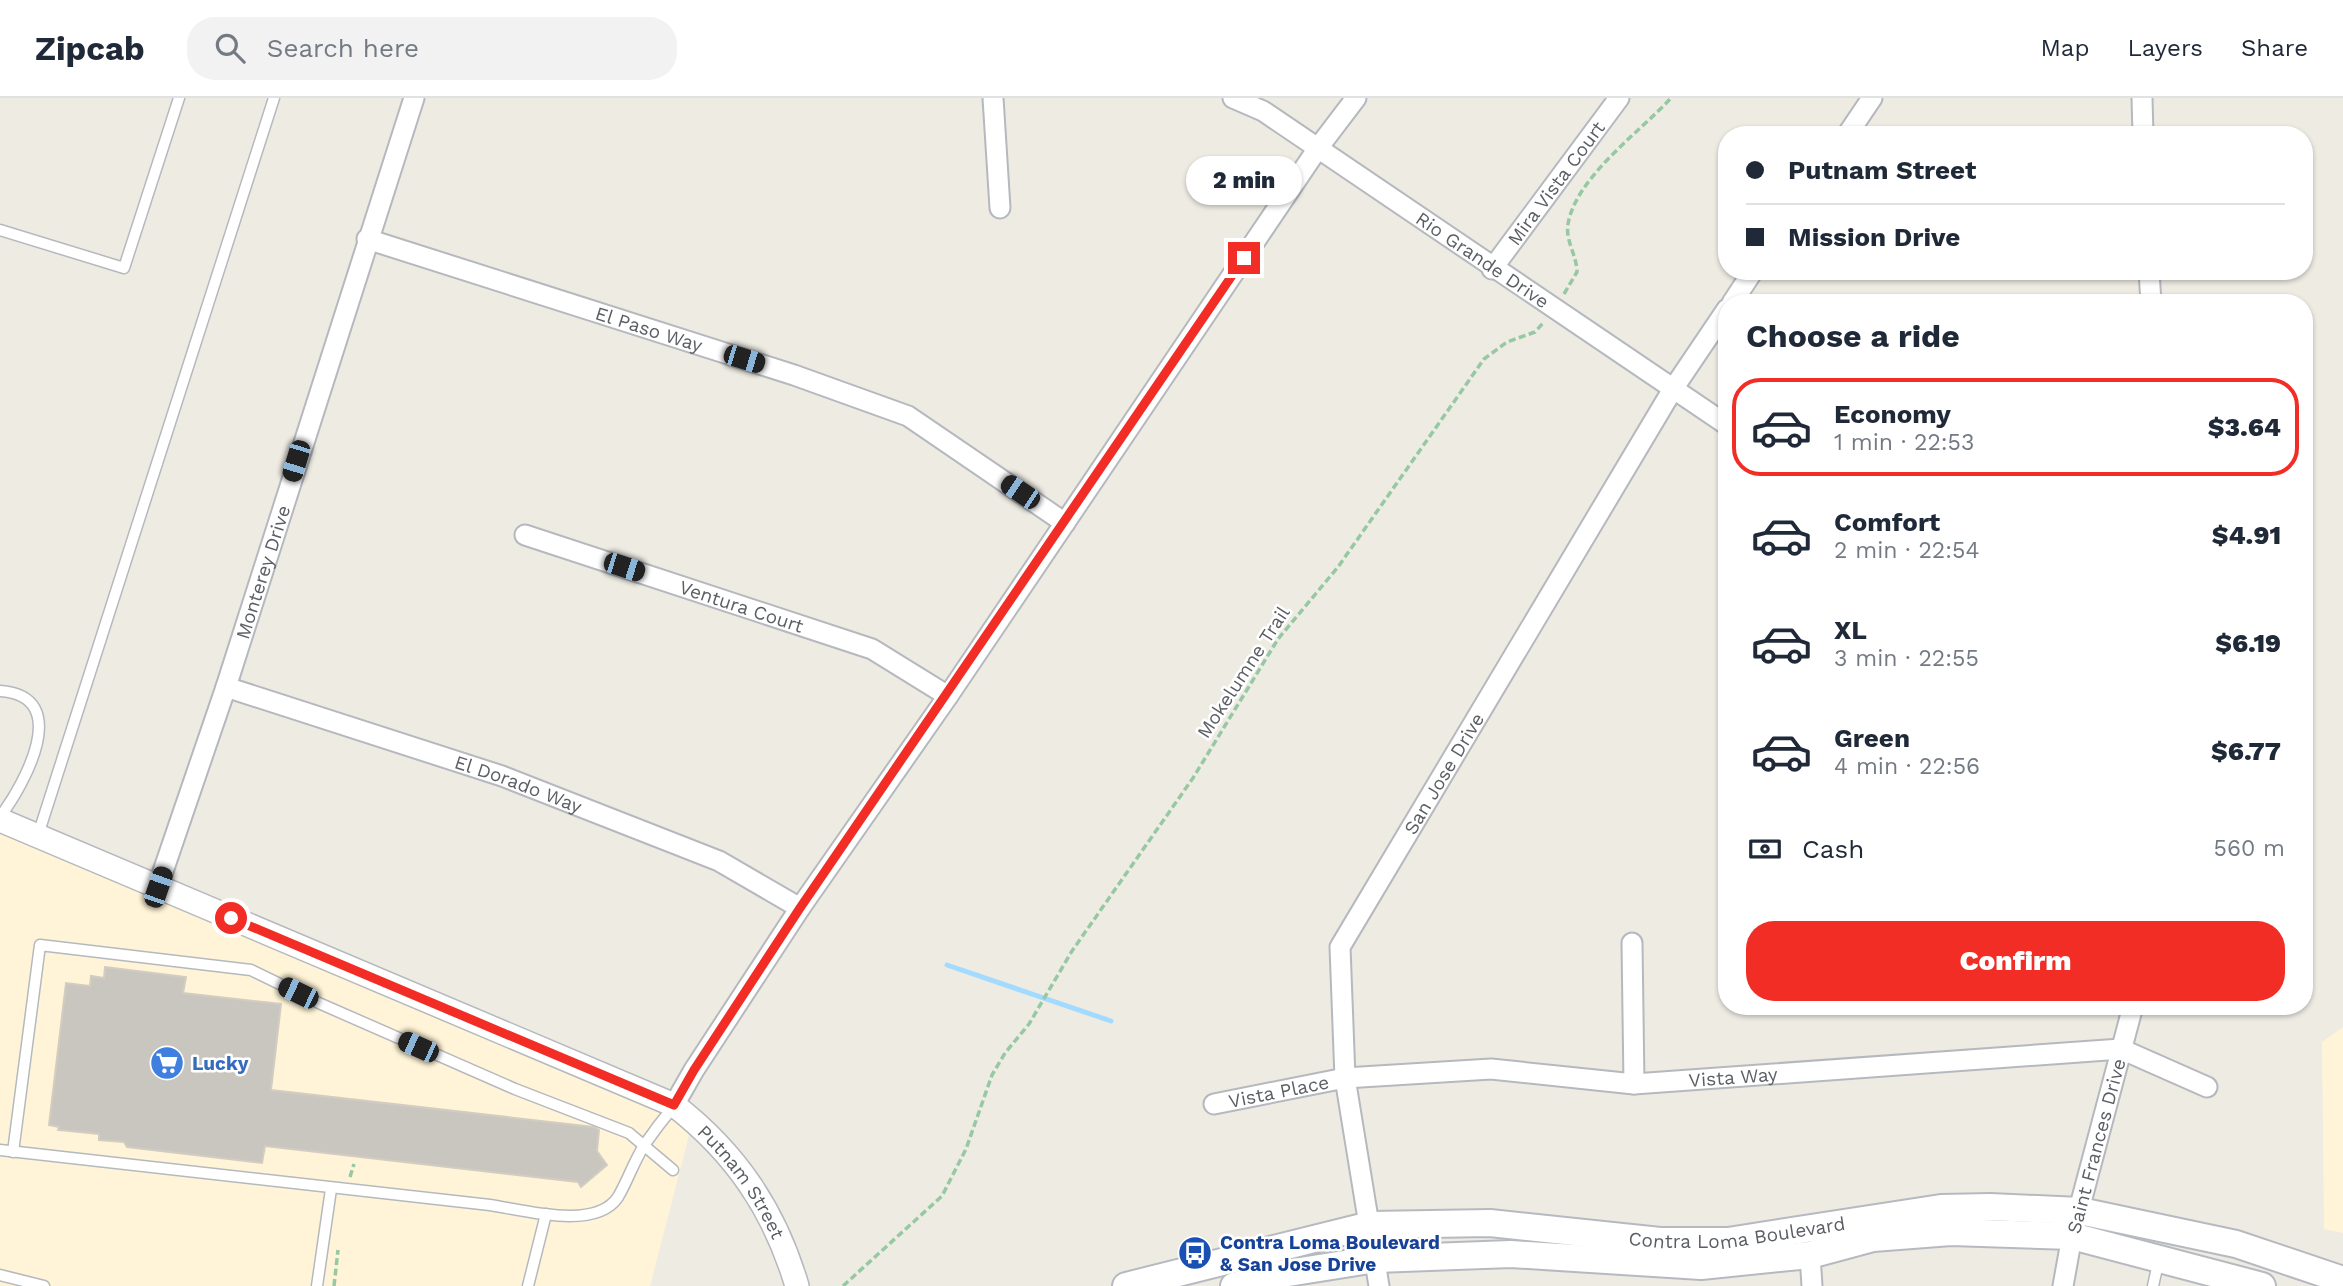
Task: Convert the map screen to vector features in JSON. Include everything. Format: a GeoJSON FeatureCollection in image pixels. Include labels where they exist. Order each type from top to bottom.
{"type":"FeatureCollection","features":[{"type":"Feature","properties":{"kind":"main road","name":"Contra Loma Boulevard"},"geometry":{"type":"LineString","coordinates":[[1126,1286],[1370,1225],[1490,1223],[1661,1241],[1728,1241],[1941,1208],[2080,1211],[2235,1244],[2343,1280]]}},
{"type":"Feature","properties":{"kind":"main road","name":"Contra Loma Boulevard"},"geometry":{"type":"LineString","coordinates":[[1234,1286],[1275,1275],[1376,1259],[1511,1254],[1701,1266],[1810,1255],[1873,1238],[1951,1232],[2072,1236],[2160,1259],[2232,1282],[2262,1286]]}},
{"type":"Feature","properties":{"kind":"street","name":"Monterey Drive"},"geometry":{"type":"LineString","coordinates":[[158,887],[226,687],[414,98]]}},
{"type":"Feature","properties":{"kind":"street"},"geometry":{"type":"LineString","coordinates":[[993,98],[1000,208]]}},
{"type":"Feature","properties":{"kind":"street","name":"Rio Grande Drive"},"geometry":{"type":"LineString","coordinates":[[1233,98],[1263,111],[1492,269],[1555,307],[1718,419]]}},
{"type":"Feature","properties":{"kind":"street"},"geometry":{"type":"LineString","coordinates":[[674,1105],[800,908],[948,696],[1318,148],[1356,98]]}},
{"type":"Feature","properties":{"kind":"street","name":"Mira Vista Court"},"geometry":{"type":"LineString","coordinates":[[1492,269],[1619,98]]}},
{"type":"Feature","properties":{"kind":"street"},"geometry":{"type":"LineString","coordinates":[[1853,126],[1872,98]]}},
{"type":"Feature","properties":{"kind":"street"},"geometry":{"type":"LineString","coordinates":[[2142,98],[2143,126]]}},
{"type":"Feature","properties":{"kind":"street","name":"El Paso Way"},"geometry":{"type":"LineString","coordinates":[[367,239],[794,375],[908,416],[1065,523]]}},
{"type":"Feature","properties":{"kind":"street","name":"San Jose Drive"},"geometry":{"type":"LineString","coordinates":[[1379,1286],[1345,1078],[1340,947],[1673,389],[1718,322]]}},
{"type":"Feature","properties":{"kind":"street","name":"Ventura Court"},"geometry":{"type":"LineString","coordinates":[[524,535],[872,649],[948,696]]}},
{"type":"Feature","properties":{"kind":"street","name":"El Dorado Way"},"geometry":{"type":"LineString","coordinates":[[226,687],[515,781],[719,861],[800,908]]}},
{"type":"Feature","properties":{"kind":"street","name":"Putnam Street"},"geometry":{"type":"LineString","coordinates":[[0,818],[674,1105],[706,1130],[748,1179],[778,1231],[797,1286]]}},
{"type":"Feature","properties":{"kind":"street"},"geometry":{"type":"LineString","coordinates":[[1632,943],[1634,1084]]}},
{"type":"Feature","properties":{"kind":"street","name":"Saint Frances Drive"},"geometry":{"type":"LineString","coordinates":[[2063,1286],[2072,1236],[2130,1015]]}},
{"type":"Feature","properties":{"kind":"street"},"geometry":{"type":"LineString","coordinates":[[2121,1049],[2207,1087]]}},
{"type":"Feature","properties":{"kind":"street","name":"Vista Way"},"geometry":{"type":"LineString","coordinates":[[1345,1078],[1491,1069],[1634,1084],[2121,1049]]}},
{"type":"Feature","properties":{"kind":"street","name":"Vista Place"},"geometry":{"type":"LineString","coordinates":[[1214,1104],[1345,1078]]}},
{"type":"Feature","properties":{"kind":"street"},"geometry":{"type":"LineString","coordinates":[[1805,1227],[1812,1286]]}},
{"type":"Feature","properties":{"kind":"lane"},"geometry":{"type":"LineString","coordinates":[[0,230],[124,268],[179,98]]}},
{"type":"Feature","properties":{"kind":"lane"},"geometry":{"type":"LineString","coordinates":[[38,835],[274,98]]}},
{"type":"Feature","properties":{"kind":"lane"},"geometry":{"type":"LineString","coordinates":[[0,691],[26,700],[38,712],[41,725],[39,739],[13,799],[0,818]]}},
{"type":"Feature","properties":{"kind":"lane"},"geometry":{"type":"LineString","coordinates":[[13,1152],[40,945],[251,970],[321,1004],[515,1089],[629,1133],[673,1170]]}},
{"type":"Feature","properties":{"kind":"lane"},"geometry":{"type":"LineString","coordinates":[[0,1150],[490,1205],[546,1214],[584,1216],[603,1209],[617,1199],[644,1145],[674,1105]]}},
{"type":"Feature","properties":{"kind":"lane"},"geometry":{"type":"LineString","coordinates":[[317,1286],[331,1189]]}},
{"type":"Feature","properties":{"kind":"lane"},"geometry":{"type":"LineString","coordinates":[[528,1286],[546,1214]]}},
{"type":"Feature","properties":{"kind":"lane"},"geometry":{"type":"LineString","coordinates":[[2153,1286],[2160,1259]]}},
{"type":"Feature","properties":{"kind":"lane"},"geometry":{"type":"LineString","coordinates":[[0,1275],[44,1286]]}},
{"type":"Feature","properties":{"kind":"path","name":"Mokelumne Trail"},"geometry":{"type":"LineString","coordinates":[[843,1286],[942,1196],[966,1149],[992,1075],[1005,1053],[1028,1024],[1072,951],[1193,778],[1278,639],[1338,567],[1484,359],[1507,342],[1535,331],[1555,307],[1577,272],[1568,224],[1580,197],[1607,161],[1671,98]]}},
{"type":"Feature","properties":{"kind":"path"},"geometry":{"type":"LineString","coordinates":[[347,1191],[354,1164]]}},
{"type":"Feature","properties":{"kind":"path"},"geometry":{"type":"LineString","coordinates":[[334,1286],[338,1247]]}},
{"type":"Feature","properties":{"kind":"shaded area"},"geometry":{"type":"Polygon","coordinates":[[[0,820],[693,1120],[650,1286],[0,1286],[0,820]]]}},
{"type":"Feature","properties":{"kind":"shaded area"},"geometry":{"type":"Polygon","coordinates":[[[2343,1027],[2343,1233],[2324,1229],[2322,1042],[2343,1027]]]}},
{"type":"Feature","properties":{"kind":"building"},"geometry":{"type":"Polygon","coordinates":[[[105,967],[186,977],[183,993],[281,1004],[271,1090],[594,1127],[599,1130],[597,1151],[607,1165],[581,1187],[578,1182],[265,1146],[262,1163],[127,1147],[124,1142],[99,1140],[99,1134],[58,1130],[59,1127],[49,1125],[66,983],[90,986],[91,976],[104,978],[105,967]]]}},
{"type":"Feature","properties":{"kind":"waterway"},"geometry":{"type":"LineString","coordinates":[[947,965],[1111,1021]]}},
{"type":"Feature","properties":{"kind":"place","name":"Lucky"},"geometry":{"type":"Point","coordinates":[167,1063]}},
{"type":"Feature","properties":{"kind":"place","name":"Contra Loma Boulevard & San Jose Drive"},"geometry":{"type":"Point","coordinates":[1195,1253]}},
{"type":"Feature","properties":{"kind":"route"},"geometry":{"type":"LineString","coordinates":[[231,918],[674,1105],[800,908],[963,674],[1244,258]]}}]}
